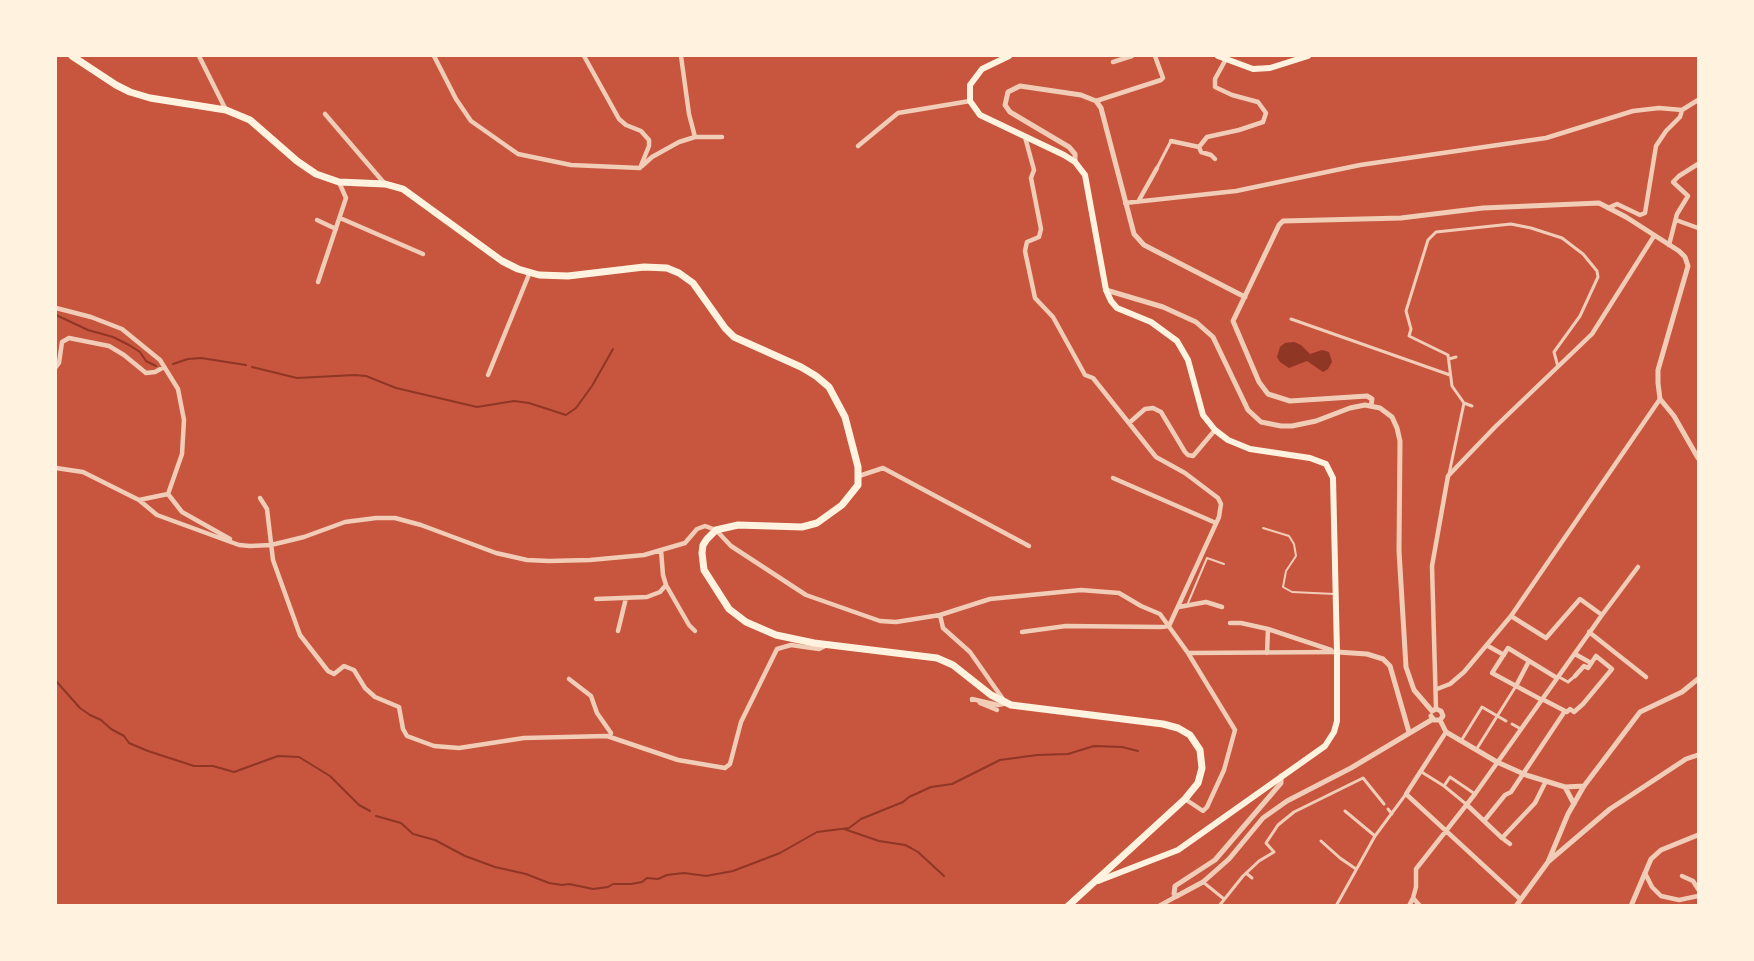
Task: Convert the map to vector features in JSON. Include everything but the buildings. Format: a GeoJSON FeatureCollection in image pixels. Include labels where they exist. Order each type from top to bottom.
{"type":"FeatureCollection","features":[{"type":"Feature","properties":{"kind":"main road"},"geometry":{"type":"LineString","coordinates":[[72,56],[130,92],[150,98],[226,110],[250,120],[297,161],[316,174],[339,182],[385,184],[403,189],[502,261],[530,272],[568,276],[654,266],[679,273],[693,283],[734,337],[801,367],[829,387],[845,417],[860,476],[858,485],[849,498],[824,520],[817,523],[791,527],[738,525],[716,530],[703,545],[704,570],[729,609],[746,622],[776,634],[827,645],[938,658],[953,665],[991,695],[1007,702],[1178,728],[1190,735],[1200,750],[1202,768],[1198,783],[1185,799],[1068,906]]}},
{"type":"Feature","properties":{"kind":"main road"},"geometry":{"type":"LineString","coordinates":[[1009,56],[982,69],[970,85],[970,101],[980,115],[1075,162],[1085,175],[1106,290],[1117,308],[1151,322],[1177,341],[1188,360],[1203,415],[1215,430],[1228,440],[1250,450],[1310,458],[1326,464],[1333,478],[1337,652],[1337,721],[1334,732],[1325,746],[1178,850],[1091,883]]}},
{"type":"Feature","properties":{"kind":"main road"},"geometry":{"type":"LineString","coordinates":[[1221,57],[1246,68],[1258,69],[1270,68],[1308,56]]}},
{"type":"Feature","properties":{"kind":"street"},"geometry":{"type":"LineString","coordinates":[[199,56],[226,110]]}},
{"type":"Feature","properties":{"kind":"street"},"geometry":{"type":"LineString","coordinates":[[434,56],[456,99],[471,121],[518,154],[571,165],[640,168],[662,150],[696,137],[722,137]]}},
{"type":"Feature","properties":{"kind":"street"},"geometry":{"type":"LineString","coordinates":[[584,56],[619,119],[626,125],[642,131],[649,140],[649,146],[640,168]]}},
{"type":"Feature","properties":{"kind":"street"},"geometry":{"type":"LineString","coordinates":[[681,56],[689,114],[696,137]]}},
{"type":"Feature","properties":{"kind":"street"},"geometry":{"type":"LineString","coordinates":[[1113,62],[1132,56]]}},
{"type":"Feature","properties":{"kind":"street"},"geometry":{"type":"LineString","coordinates":[[1096,101],[1161,80],[1163,78],[1155,56]]}},
{"type":"Feature","properties":{"kind":"street"},"geometry":{"type":"LineString","coordinates":[[1199,147],[1207,137],[1239,130],[1263,122],[1265,118],[1263,107],[1258,102],[1232,95],[1215,87],[1221,57]]}},
{"type":"Feature","properties":{"kind":"street"},"geometry":{"type":"LineString","coordinates":[[1075,162],[1075,154],[1069,147],[1011,112],[1005,105],[1008,92],[1020,86],[1081,95],[1096,101],[1101,108],[1134,234],[1144,244],[1245,297]]}},
{"type":"Feature","properties":{"kind":"street"},"geometry":{"type":"LineString","coordinates":[[1125,203],[1236,191],[1360,165],[1546,138],[1633,111],[1659,108],[1682,110],[1698,100]]}},
{"type":"Feature","properties":{"kind":"street"},"geometry":{"type":"LineString","coordinates":[[858,146],[898,113],[970,101]]}},
{"type":"Feature","properties":{"kind":"street"},"geometry":{"type":"LineString","coordinates":[[1608,208],[1617,204],[1640,215],[1645,213],[1656,146],[1666,131],[1680,117],[1682,110]]}},
{"type":"Feature","properties":{"kind":"street"},"geometry":{"type":"LineString","coordinates":[[325,114],[385,184]]}},
{"type":"Feature","properties":{"kind":"street"},"geometry":{"type":"LineString","coordinates":[[1025,137],[1034,170],[1031,178],[1041,229],[1039,237],[1027,242],[1024,251],[1035,298],[1053,317],[1085,375],[1093,378],[1156,457],[1185,473],[1218,498],[1221,504],[1221,512],[1169,626]]}},
{"type":"Feature","properties":{"kind":"street"},"geometry":{"type":"LineString","coordinates":[[1138,202],[1171,141],[1199,147]]}},
{"type":"Feature","properties":{"kind":"street"},"geometry":{"type":"LineString","coordinates":[[1199,147],[1201,152],[1215,159]]}},
{"type":"Feature","properties":{"kind":"street"},"geometry":{"type":"LineString","coordinates":[[1669,245],[1677,214],[1688,196],[1673,182],[1698,164]]}},
{"type":"Feature","properties":{"kind":"street"},"geometry":{"type":"LineString","coordinates":[[318,282],[346,198],[339,182]]}},
{"type":"Feature","properties":{"kind":"street"},"geometry":{"type":"LineString","coordinates":[[1371,406],[1371,399],[1367,396],[1290,401],[1268,394],[1258,381],[1234,325],[1234,315],[1283,221],[1401,218],[1483,208],[1599,203],[1680,251],[1688,266],[1658,370],[1660,399],[1674,416],[1698,458]]}},
{"type":"Feature","properties":{"kind":"street"},"geometry":{"type":"LineString","coordinates":[[340,218],[423,254]]}},
{"type":"Feature","properties":{"kind":"street"},"geometry":{"type":"LineString","coordinates":[[316,220],[336,229]]}},
{"type":"Feature","properties":{"kind":"street"},"geometry":{"type":"LineString","coordinates":[[1676,220],[1697,225]]}},
{"type":"Feature","properties":{"kind":"street"},"geometry":{"type":"LineString","coordinates":[[1472,406],[1464,403],[1452,386],[1448,355],[1409,336],[1411,329],[1406,310],[1428,240],[1436,232],[1511,224],[1562,238],[1583,254],[1597,271],[1598,278],[1580,316],[1554,352],[1558,367]]}},
{"type":"Feature","properties":{"kind":"street"},"geometry":{"type":"LineString","coordinates":[[1448,476],[1495,427],[1592,334],[1654,236]]}},
{"type":"Feature","properties":{"kind":"street"},"geometry":{"type":"LineString","coordinates":[[489,375],[530,272]]}},
{"type":"Feature","properties":{"kind":"street"},"geometry":{"type":"LineString","coordinates":[[1106,290],[1163,307],[1196,322],[1213,337],[1248,410],[1261,422],[1292,426],[1316,421],[1350,408],[1371,406],[1387,412],[1395,421],[1400,441],[1399,551],[1406,667],[1414,690],[1434,710],[1442,713],[1440,720],[1446,732],[1497,762],[1546,782],[1565,787],[1584,786]]}},
{"type":"Feature","properties":{"kind":"street"},"geometry":{"type":"LineString","coordinates":[[56,308],[91,317],[122,329],[160,360],[178,389],[184,420],[182,454],[168,494]]}},
{"type":"Feature","properties":{"kind":"street"},"geometry":{"type":"LineString","coordinates":[[1291,319],[1450,375]]}},
{"type":"Feature","properties":{"kind":"street"},"geometry":{"type":"LineString","coordinates":[[56,367],[59,363],[62,342],[69,338],[116,349],[146,373],[155,372],[164,367]]}},
{"type":"Feature","properties":{"kind":"street"},"geometry":{"type":"LineString","coordinates":[[1449,359],[1456,357]]}},
{"type":"Feature","properties":{"kind":"street"},"geometry":{"type":"LineString","coordinates":[[1437,689],[1450,684],[1488,646],[1660,399]]}},
{"type":"Feature","properties":{"kind":"street"},"geometry":{"type":"LineString","coordinates":[[1433,719],[1431,715],[1437,689],[1431,566],[1464,403]]}},
{"type":"Feature","properties":{"kind":"street"},"geometry":{"type":"LineString","coordinates":[[1129,423],[1145,409],[1153,408],[1161,412],[1185,452],[1192,456],[1215,430]]}},
{"type":"Feature","properties":{"kind":"street"},"geometry":{"type":"LineString","coordinates":[[56,468],[83,472],[140,500],[158,515],[239,544],[271,544],[304,537],[345,522],[394,518],[421,525],[496,553],[527,560],[601,559],[644,555],[685,543],[697,530],[705,526],[716,530],[731,546],[806,595],[880,621],[896,622],[940,615],[990,599],[1081,590],[1119,593],[1160,614],[1188,653],[1235,730],[1224,770],[1207,807],[1203,811],[1185,799]]}},
{"type":"Feature","properties":{"kind":"street"},"geometry":{"type":"LineString","coordinates":[[860,476],[884,468],[1029,546]]}},
{"type":"Feature","properties":{"kind":"street"},"geometry":{"type":"LineString","coordinates":[[1113,478],[1216,523]]}},
{"type":"Feature","properties":{"kind":"street"},"geometry":{"type":"LineString","coordinates":[[140,500],[168,494]]}},
{"type":"Feature","properties":{"kind":"street"},"geometry":{"type":"LineString","coordinates":[[168,494],[182,512],[239,544]]}},
{"type":"Feature","properties":{"kind":"street"},"geometry":{"type":"LineString","coordinates":[[260,498],[267,509],[273,560],[300,635],[328,670],[334,674],[344,666],[354,670],[365,688],[375,697],[399,707],[403,729],[407,736],[434,746],[459,748],[524,738],[610,736],[678,760],[725,768],[730,765],[741,722],[777,649],[791,645],[819,649],[827,645]]}},
{"type":"Feature","properties":{"kind":"street"},"geometry":{"type":"LineString","coordinates":[[975,524],[978,519]]}},
{"type":"Feature","properties":{"kind":"street"},"geometry":{"type":"LineString","coordinates":[[661,550],[666,585],[688,625],[695,631]]}},
{"type":"Feature","properties":{"kind":"street"},"geometry":{"type":"LineString","coordinates":[[1409,906],[1413,898],[1416,869],[1475,794],[1589,632],[1638,567]]}},
{"type":"Feature","properties":{"kind":"street"},"geometry":{"type":"LineString","coordinates":[[596,600],[647,597],[660,592],[666,585]]}},
{"type":"Feature","properties":{"kind":"street"},"geometry":{"type":"LineString","coordinates":[[618,631],[626,598]]}},
{"type":"Feature","properties":{"kind":"street"},"geometry":{"type":"LineString","coordinates":[[1511,616],[1546,638],[1580,599],[1602,615]]}},
{"type":"Feature","properties":{"kind":"street"},"geometry":{"type":"LineString","coordinates":[[1179,607],[1206,603],[1222,607]]}},
{"type":"Feature","properties":{"kind":"street"},"geometry":{"type":"LineString","coordinates":[[940,615],[943,628],[970,652],[1007,702],[998,705],[972,700],[997,710]]}},
{"type":"Feature","properties":{"kind":"street"},"geometry":{"type":"LineString","coordinates":[[1230,623],[1268,629],[1337,652]]}},
{"type":"Feature","properties":{"kind":"street"},"geometry":{"type":"LineString","coordinates":[[1022,632],[1066,626],[1169,626]]}},
{"type":"Feature","properties":{"kind":"street"},"geometry":{"type":"LineString","coordinates":[[1267,653],[1268,629]]}},
{"type":"Feature","properties":{"kind":"street"},"geometry":{"type":"LineString","coordinates":[[1589,632],[1646,677]]}},
{"type":"Feature","properties":{"kind":"street"},"geometry":{"type":"LineString","coordinates":[[1488,646],[1504,656]]}},
{"type":"Feature","properties":{"kind":"street"},"geometry":{"type":"LineString","coordinates":[[1484,821],[1505,795],[1511,792],[1565,711],[1570,709],[1574,712],[1583,704],[1612,669],[1596,656],[1588,668],[1584,666],[1568,682],[1508,648],[1492,673],[1565,711]]}},
{"type":"Feature","properties":{"kind":"street"},"geometry":{"type":"LineString","coordinates":[[1188,653],[1337,652],[1366,654],[1383,659],[1390,666],[1409,732]]}},
{"type":"Feature","properties":{"kind":"street"},"geometry":{"type":"LineString","coordinates":[[1575,654],[1591,663]]}},
{"type":"Feature","properties":{"kind":"street"},"geometry":{"type":"LineString","coordinates":[[1476,750],[1529,661]]}},
{"type":"Feature","properties":{"kind":"street"},"geometry":{"type":"LineString","coordinates":[[569,679],[591,696],[597,713],[610,736]]}},
{"type":"Feature","properties":{"kind":"street"},"geometry":{"type":"LineString","coordinates":[[1548,862],[1584,786],[1640,712],[1682,692],[1698,679]]}},
{"type":"Feature","properties":{"kind":"street"},"geometry":{"type":"LineString","coordinates":[[1461,741],[1482,707],[1506,721]]}},
{"type":"Feature","properties":{"kind":"street"},"geometry":{"type":"LineString","coordinates":[[1159,906],[1203,882],[1228,859],[1263,818],[1287,801],[1351,768],[1433,719],[1440,720]]}},
{"type":"Feature","properties":{"kind":"street"},"geometry":{"type":"LineString","coordinates":[[1512,724],[1521,729]]}},
{"type":"Feature","properties":{"kind":"street"},"geometry":{"type":"LineString","coordinates":[[1336,906],[1375,836],[1406,794],[1446,732]]}},
{"type":"Feature","properties":{"kind":"street"},"geometry":{"type":"LineString","coordinates":[[1516,906],[1548,862],[1610,809],[1686,759],[1698,755]]}},
{"type":"Feature","properties":{"kind":"street"},"geometry":{"type":"LineString","coordinates":[[1420,771],[1444,786],[1510,844]]}},
{"type":"Feature","properties":{"kind":"street"},"geometry":{"type":"LineString","coordinates":[[1177,896],[1174,894],[1175,886],[1215,860],[1281,783],[1281,776]]}},
{"type":"Feature","properties":{"kind":"street"},"geometry":{"type":"LineString","coordinates":[[1444,786],[1450,777],[1475,794]]}},
{"type":"Feature","properties":{"kind":"street"},"geometry":{"type":"LineString","coordinates":[[1219,906],[1246,873],[1259,861],[1274,852],[1266,843],[1278,825],[1294,812],[1363,778],[1384,804]]}},
{"type":"Feature","properties":{"kind":"street"},"geometry":{"type":"LineString","coordinates":[[1502,838],[1535,803],[1546,782]]}},
{"type":"Feature","properties":{"kind":"street"},"geometry":{"type":"LineString","coordinates":[[1565,787],[1574,804]]}},
{"type":"Feature","properties":{"kind":"street"},"geometry":{"type":"LineString","coordinates":[[1406,794],[1520,899]]}},
{"type":"Feature","properties":{"kind":"street"},"geometry":{"type":"LineString","coordinates":[[1388,809],[1392,814]]}},
{"type":"Feature","properties":{"kind":"street"},"geometry":{"type":"LineString","coordinates":[[1345,811],[1375,836]]}},
{"type":"Feature","properties":{"kind":"street"},"geometry":{"type":"LineString","coordinates":[[1631,906],[1651,859],[1661,850],[1698,835]]}},
{"type":"Feature","properties":{"kind":"street"},"geometry":{"type":"LineString","coordinates":[[1321,840],[1356,869]]}},
{"type":"Feature","properties":{"kind":"street"},"geometry":{"type":"LineString","coordinates":[[1246,873],[1252,878]]}},
{"type":"Feature","properties":{"kind":"street"},"geometry":{"type":"LineString","coordinates":[[1645,873],[1661,896],[1679,900],[1698,896]]}},
{"type":"Feature","properties":{"kind":"street"},"geometry":{"type":"LineString","coordinates":[[1682,876],[1693,881],[1698,889]]}},
{"type":"Feature","properties":{"kind":"street"},"geometry":{"type":"LineString","coordinates":[[1203,882],[1224,899]]}},
{"type":"Feature","properties":{"kind":"street"},"geometry":{"type":"LineString","coordinates":[[1413,898],[1420,906]]}},
{"type":"Feature","properties":{"kind":"lane"},"geometry":{"type":"LineString","coordinates":[[1263,528],[1289,536],[1294,544],[1296,556],[1284,576],[1283,587],[1292,592],[1335,594]]}},
{"type":"Feature","properties":{"kind":"lane"},"geometry":{"type":"LineString","coordinates":[[1187,606],[1207,558],[1224,564]]}},
{"type":"Feature","properties":{"kind":"shaded area"},"geometry":{"type":"Polygon","coordinates":[[[1294,342],[1310,354],[1322,350],[1329,352],[1332,362],[1328,369],[1323,372],[1307,361],[1289,368],[1280,362],[1277,357],[1280,347],[1285,343],[1294,342]]]}},
{"type":"Feature","properties":{"kind":"waterway"},"geometry":{"type":"LineString","coordinates":[[56,315],[129,345],[140,352],[146,361],[156,366]]}},
{"type":"Feature","properties":{"kind":"waterway"},"geometry":{"type":"LineString","coordinates":[[252,367],[297,378],[366,376],[396,388],[477,407],[514,401],[529,403],[566,415],[576,408],[592,386],[613,349]]}},
{"type":"Feature","properties":{"kind":"waterway"},"geometry":{"type":"LineString","coordinates":[[173,364],[201,358],[246,365]]}},
{"type":"Feature","properties":{"kind":"waterway"},"geometry":{"type":"LineString","coordinates":[[56,681],[80,708],[124,736],[129,743],[148,751],[194,766],[213,766],[234,772],[278,756],[299,757],[330,776],[359,805],[370,811]]}},
{"type":"Feature","properties":{"kind":"waterway"},"geometry":{"type":"LineString","coordinates":[[376,816],[401,823],[413,834],[435,840],[465,856],[495,867],[526,874],[549,883],[593,889],[613,884],[642,882],[647,878],[658,879],[667,875],[684,873],[706,876],[733,871],[780,853],[817,832],[849,828],[861,819],[903,802],[931,787],[952,784],[1000,760],[1068,754],[1094,746],[1122,747],[1138,751]]}},
{"type":"Feature","properties":{"kind":"waterway"},"geometry":{"type":"LineString","coordinates":[[844,829],[879,841],[905,845],[918,852],[944,876]]}}]}
